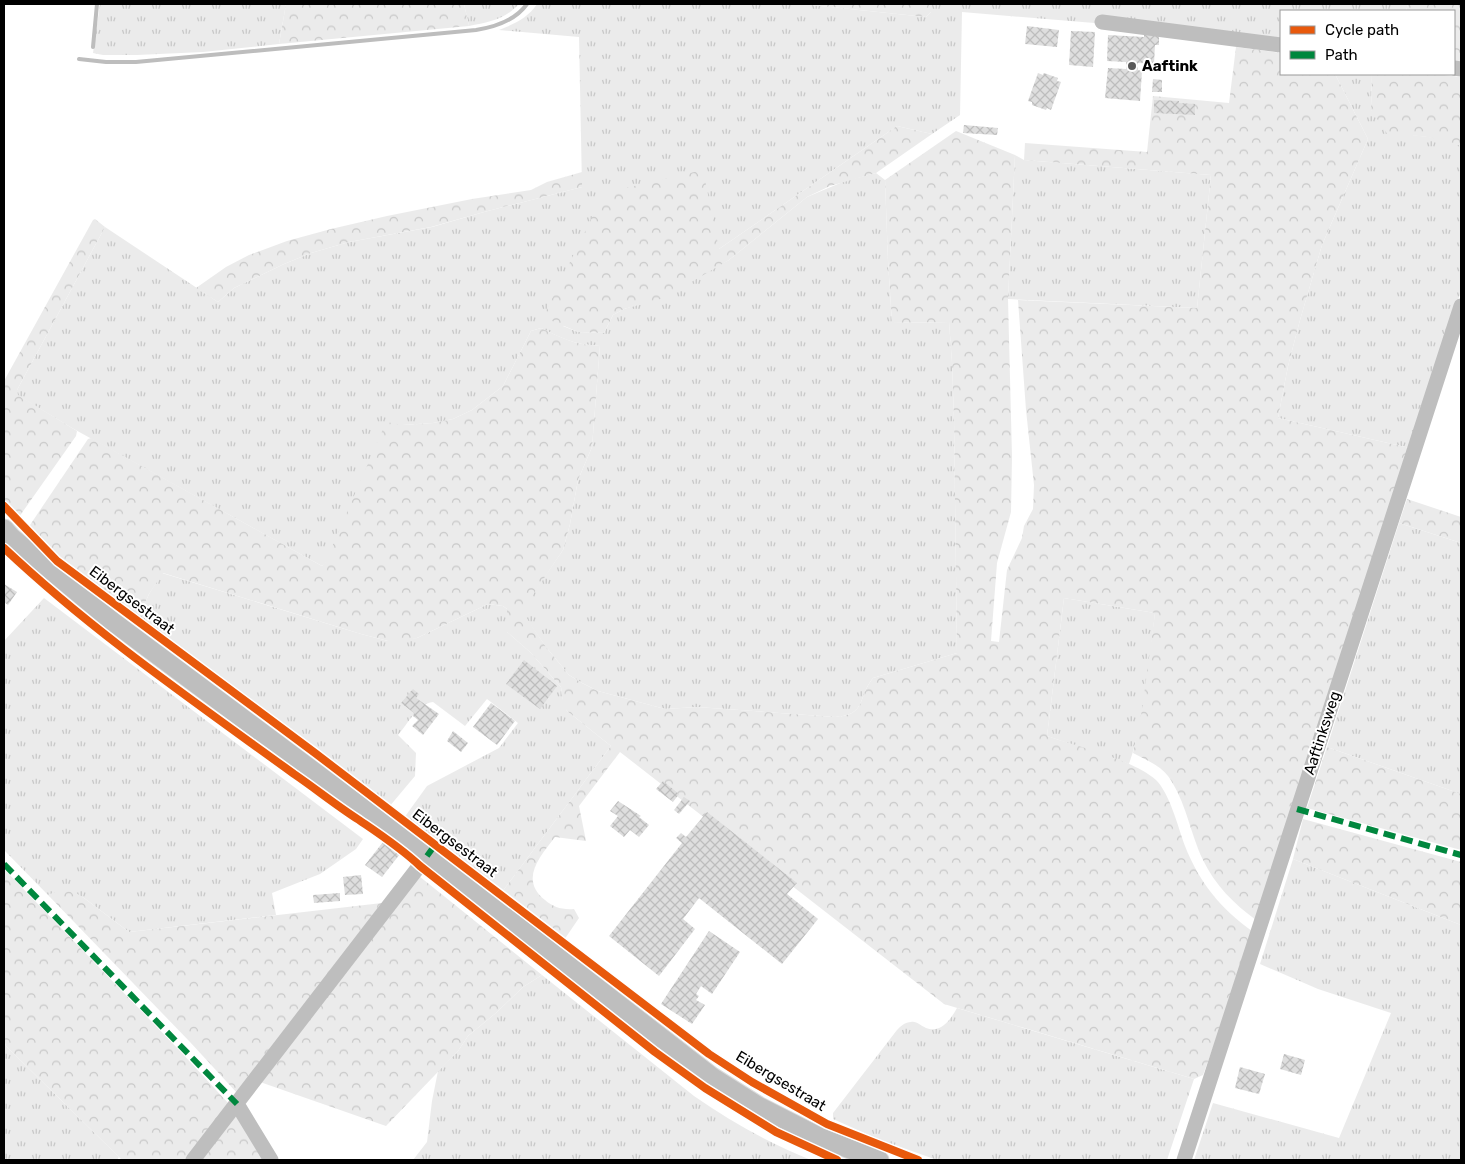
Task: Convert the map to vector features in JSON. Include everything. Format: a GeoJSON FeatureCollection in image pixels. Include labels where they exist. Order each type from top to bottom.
{"type":"FeatureCollection","features":[{"type":"Feature","properties":{"kind":"main road","name":"Eibergsestraat"},"geometry":{"type":"LineString","coordinates":[[4,529],[11,537],[112,621],[427,856],[712,1077],[758,1106],[821,1138],[880,1160]]}},
{"type":"Feature","properties":{"kind":"street"},"geometry":{"type":"LineString","coordinates":[[1102,22],[1280,45]]}},
{"type":"Feature","properties":{"kind":"street","name":"Aaftinksweg"},"geometry":{"type":"LineString","coordinates":[[1184,1160],[1461,306]]}},
{"type":"Feature","properties":{"kind":"street"},"geometry":{"type":"LineString","coordinates":[[193,1160],[427,856]]}},
{"type":"Feature","properties":{"kind":"street"},"geometry":{"type":"LineString","coordinates":[[237,1104],[270,1160]]}},
{"type":"Feature","properties":{"kind":"green space"},"geometry":{"type":"Polygon","coordinates":[[[100,4],[286,4],[279,44],[203,52],[103,55],[93,53],[100,4]]]}},
{"type":"Feature","properties":{"kind":"green space"},"geometry":{"type":"Polygon","coordinates":[[[286,4],[464,4],[469,26],[279,44],[286,4]]]}},
{"type":"Feature","properties":{"kind":"green space"},"geometry":{"type":"Polygon","coordinates":[[[464,4],[519,4],[502,17],[490,22],[469,26],[464,4]]]}},
{"type":"Feature","properties":{"kind":"green space"},"geometry":{"type":"Polygon","coordinates":[[[537,4],[802,4],[926,17],[931,12],[931,4],[1408,4],[1406,10],[1280,10],[1280,41],[1239,35],[962,12],[960,115],[932,134],[897,126],[719,249],[563,326],[578,332],[604,333],[613,315],[643,303],[729,260],[807,197],[845,181],[876,173],[885,180],[892,323],[949,322],[954,419],[957,653],[873,678],[857,709],[845,716],[835,717],[697,707],[665,709],[598,691],[569,675],[546,647],[521,611],[563,550],[578,480],[592,447],[600,345],[577,343],[541,328],[531,331],[503,386],[472,410],[453,419],[433,423],[403,425],[325,564],[322,566],[72,428],[17,395],[17,390],[105,227],[218,302],[234,288],[311,253],[349,242],[432,227],[582,187],[579,37],[499,30],[525,17],[537,4]]]}},
{"type":"Feature","properties":{"kind":"green space"},"geometry":{"type":"Polygon","coordinates":[[[802,4],[931,4],[931,12],[926,17],[802,4]]]}},
{"type":"Feature","properties":{"kind":"green space"},"geometry":{"type":"Polygon","coordinates":[[[1408,4],[1461,4],[1461,67],[1455,66],[1455,10],[1406,10],[1408,4]]]}},
{"type":"Feature","properties":{"kind":"green space"},"geometry":{"type":"Polygon","coordinates":[[[1236,47],[1280,53],[1280,75],[1336,75],[1368,139],[1322,245],[1288,366],[1278,418],[1410,448],[1256,920],[1240,907],[1213,878],[1203,860],[1184,806],[1168,776],[1156,765],[1133,753],[1142,710],[1155,613],[1064,598],[1047,736],[1134,766],[1156,780],[1169,802],[1185,846],[1204,883],[1230,914],[1252,931],[1203,1075],[1194,1079],[944,1004],[620,752],[579,806],[586,841],[555,837],[543,852],[535,868],[533,884],[537,892],[555,906],[574,909],[579,918],[564,940],[502,892],[611,746],[567,711],[563,705],[561,687],[530,652],[507,632],[507,609],[503,606],[488,604],[417,638],[403,641],[388,641],[163,573],[149,594],[137,621],[66,567],[30,528],[30,525],[88,439],[91,438],[322,566],[325,563],[386,422],[403,425],[433,423],[453,419],[472,410],[503,386],[531,331],[541,328],[577,343],[600,345],[592,447],[578,480],[563,550],[522,611],[546,647],[569,675],[582,683],[598,691],[665,709],[697,707],[835,717],[845,716],[857,709],[873,678],[957,653],[954,419],[949,322],[892,323],[885,180],[956,131],[1015,155],[1008,299],[1012,457],[1011,512],[997,563],[991,641],[999,642],[1007,570],[1022,538],[1024,526],[1033,509],[1034,485],[1026,410],[1018,300],[1197,308],[1211,175],[1024,160],[1025,143],[1147,152],[1153,96],[1229,103],[1236,47]]]}},
{"type":"Feature","properties":{"kind":"green space"},"geometry":{"type":"Polygon","coordinates":[[[1336,75],[1372,75],[1371,110],[1412,135],[1445,139],[1461,146],[1461,291],[1410,448],[1278,418],[1288,366],[1322,245],[1368,139],[1336,75]]]}},
{"type":"Feature","properties":{"kind":"green space"},"geometry":{"type":"Polygon","coordinates":[[[1372,75],[1444,75],[1461,77],[1461,146],[1425,137],[1388,135],[1371,110],[1372,75]]]}},
{"type":"Feature","properties":{"kind":"green space"},"geometry":{"type":"Polygon","coordinates":[[[897,126],[932,134],[876,173],[830,186],[807,197],[729,260],[664,298],[624,309],[613,315],[604,333],[578,332],[543,317],[604,193],[703,170],[719,249],[897,126]]]}},
{"type":"Feature","properties":{"kind":"green space"},"geometry":{"type":"Polygon","coordinates":[[[1015,155],[1024,160],[1211,175],[1197,308],[1008,299],[1015,155]]]}},
{"type":"Feature","properties":{"kind":"green space"},"geometry":{"type":"Polygon","coordinates":[[[582,172],[582,187],[431,227],[349,242],[311,253],[234,288],[218,302],[196,288],[226,267],[249,255],[287,241],[387,216],[472,199],[531,190],[547,182],[582,172]]]}},
{"type":"Feature","properties":{"kind":"green space"},"geometry":{"type":"Polygon","coordinates":[[[95,219],[105,227],[17,390],[18,395],[77,431],[76,436],[19,517],[15,517],[4,504],[4,381],[95,219]]]}},
{"type":"Feature","properties":{"kind":"green space"},"geometry":{"type":"Polygon","coordinates":[[[1407,499],[1461,517],[1461,543],[1399,523],[1407,499]]]}},
{"type":"Feature","properties":{"kind":"green space"},"geometry":{"type":"Polygon","coordinates":[[[1399,523],[1461,543],[1461,794],[1327,747],[1399,523]]]}},
{"type":"Feature","properties":{"kind":"green space"},"geometry":{"type":"Polygon","coordinates":[[[162,573],[388,641],[417,638],[488,604],[503,606],[507,609],[507,632],[530,652],[561,687],[567,711],[611,746],[502,892],[404,818],[427,786],[499,748],[518,723],[487,699],[465,726],[433,702],[422,706],[398,735],[416,753],[415,776],[389,807],[255,704],[137,621],[149,594],[162,573]]]}},
{"type":"Feature","properties":{"kind":"green space"},"geometry":{"type":"Polygon","coordinates":[[[44,598],[363,839],[356,849],[320,874],[272,893],[276,915],[129,932],[80,896],[62,892],[48,895],[4,850],[4,641],[44,598]]]}},
{"type":"Feature","properties":{"kind":"green space"},"geometry":{"type":"Polygon","coordinates":[[[1064,598],[1155,613],[1143,708],[1129,764],[1047,736],[1064,598]]]}},
{"type":"Feature","properties":{"kind":"green space"},"geometry":{"type":"Polygon","coordinates":[[[1327,747],[1461,794],[1461,850],[1307,808],[1327,747]]]}},
{"type":"Feature","properties":{"kind":"green space"},"geometry":{"type":"Polygon","coordinates":[[[1303,819],[1461,862],[1461,925],[1293,859],[1303,819]]]}},
{"type":"Feature","properties":{"kind":"green space"},"geometry":{"type":"Polygon","coordinates":[[[1293,859],[1461,925],[1461,1160],[1194,1160],[1213,1103],[1339,1138],[1391,1013],[1318,989],[1260,964],[1293,859]]]}},
{"type":"Feature","properties":{"kind":"green space"},"geometry":{"type":"Polygon","coordinates":[[[4,869],[229,1104],[186,1160],[122,1160],[6,1046],[4,1040],[4,869]]]}},
{"type":"Feature","properties":{"kind":"green space"},"geometry":{"type":"Polygon","coordinates":[[[419,876],[542,975],[523,987],[468,1036],[458,1051],[386,1126],[260,1082],[419,876]]]}},
{"type":"Feature","properties":{"kind":"green space"},"geometry":{"type":"Polygon","coordinates":[[[67,891],[76,893],[84,898],[129,932],[382,903],[237,1093],[48,895],[67,891]]]}},
{"type":"Feature","properties":{"kind":"green space"},"geometry":{"type":"Polygon","coordinates":[[[542,975],[694,1096],[722,1115],[751,1131],[811,1160],[413,1160],[427,1142],[438,1071],[458,1051],[468,1036],[523,987],[542,975]]]}},
{"type":"Feature","properties":{"kind":"green space"},"geometry":{"type":"Polygon","coordinates":[[[957,1008],[1194,1079],[1167,1160],[937,1160],[878,1139],[833,1119],[833,1113],[903,1024],[913,1022],[926,1028],[936,1029],[949,1021],[957,1008]]]}},
{"type":"Feature","properties":{"kind":"green space"},"geometry":{"type":"Polygon","coordinates":[[[4,1040],[6,1046],[119,1157],[117,1160],[4,1160],[4,1040]]]}},
{"type":"Feature","properties":{"kind":"green space"},"geometry":{"type":"Polygon","coordinates":[[[236,1113],[267,1160],[201,1160],[236,1113]]]}},
{"type":"Feature","properties":{"kind":"building"},"geometry":{"type":"Polygon","coordinates":[[[1027,26],[1059,30],[1057,47],[1025,44],[1027,26]]]}},
{"type":"Feature","properties":{"kind":"building"},"geometry":{"type":"Polygon","coordinates":[[[1071,31],[1095,32],[1093,67],[1069,65],[1071,31]]]}},
{"type":"Feature","properties":{"kind":"building","name":"Aaftink"},"geometry":{"type":"Polygon","coordinates":[[[1144,32],[1159,33],[1159,45],[1155,45],[1154,64],[1138,63],[1138,70],[1142,71],[1140,101],[1105,98],[1108,68],[1126,69],[1126,62],[1107,61],[1108,35],[1144,37],[1144,32]]]}},
{"type":"Feature","properties":{"kind":"building"},"geometry":{"type":"Polygon","coordinates":[[[1038,73],[1058,78],[1057,81],[1061,82],[1051,110],[1032,105],[1032,102],[1028,101],[1038,73]]]}},
{"type":"Feature","properties":{"kind":"building"},"geometry":{"type":"Polygon","coordinates":[[[1153,79],[1162,80],[1162,92],[1152,92],[1153,79]]]}},
{"type":"Feature","properties":{"kind":"building"},"geometry":{"type":"Polygon","coordinates":[[[1154,100],[1195,104],[1195,115],[1154,113],[1154,100]]]}},
{"type":"Feature","properties":{"kind":"building"},"geometry":{"type":"Polygon","coordinates":[[[964,125],[998,128],[997,135],[963,133],[964,125]]]}},
{"type":"Feature","properties":{"kind":"building"},"geometry":{"type":"Polygon","coordinates":[[[4,584],[17,592],[8,605],[4,602],[4,584]]]}},
{"type":"Feature","properties":{"kind":"building"},"geometry":{"type":"Polygon","coordinates":[[[524,660],[557,686],[540,709],[506,684],[524,660]]]}},
{"type":"Feature","properties":{"kind":"building"},"geometry":{"type":"Polygon","coordinates":[[[413,689],[419,694],[416,698],[439,714],[423,735],[412,726],[418,720],[413,716],[414,713],[401,703],[413,689]]]}},
{"type":"Feature","properties":{"kind":"building"},"geometry":{"type":"Polygon","coordinates":[[[491,703],[515,721],[497,745],[473,727],[491,703]]]}},
{"type":"Feature","properties":{"kind":"building"},"geometry":{"type":"Polygon","coordinates":[[[453,731],[468,743],[461,752],[447,741],[453,731]]]}},
{"type":"Feature","properties":{"kind":"building"},"geometry":{"type":"Polygon","coordinates":[[[663,781],[679,794],[673,802],[656,789],[663,781]]]}},
{"type":"Feature","properties":{"kind":"building"},"geometry":{"type":"Polygon","coordinates":[[[684,797],[690,801],[679,814],[674,810],[684,797]]]}},
{"type":"Feature","properties":{"kind":"building"},"geometry":{"type":"Polygon","coordinates":[[[618,801],[641,816],[639,817],[649,825],[639,837],[630,830],[624,837],[610,826],[618,816],[610,811],[618,801]]]}},
{"type":"Feature","properties":{"kind":"building"},"geometry":{"type":"Polygon","coordinates":[[[707,812],[797,883],[787,894],[818,919],[782,964],[699,898],[683,919],[695,929],[659,976],[609,936],[682,843],[676,838],[681,833],[686,837],[707,812]]]}},
{"type":"Feature","properties":{"kind":"building"},"geometry":{"type":"Polygon","coordinates":[[[383,842],[400,854],[382,877],[365,865],[383,842]]]}},
{"type":"Feature","properties":{"kind":"building"},"geometry":{"type":"Polygon","coordinates":[[[361,875],[363,894],[345,895],[343,877],[361,875]]]}},
{"type":"Feature","properties":{"kind":"building"},"geometry":{"type":"Polygon","coordinates":[[[340,893],[340,901],[314,903],[313,895],[340,893]]]}},
{"type":"Feature","properties":{"kind":"building"},"geometry":{"type":"Polygon","coordinates":[[[709,931],[740,952],[712,994],[701,986],[696,994],[699,996],[696,1000],[705,1005],[692,1024],[661,1004],[709,931]]]}},
{"type":"Feature","properties":{"kind":"building"},"geometry":{"type":"Polygon","coordinates":[[[1284,1054],[1305,1060],[1301,1075],[1280,1069],[1284,1054]]]}},
{"type":"Feature","properties":{"kind":"building"},"geometry":{"type":"Polygon","coordinates":[[[1240,1067],[1265,1074],[1259,1094],[1235,1088],[1240,1067]]]}},
{"type":"Feature","properties":{"kind":"waterway"},"geometry":{"type":"LineString","coordinates":[[93,47],[97,4]]}},
{"type":"Feature","properties":{"kind":"waterway"},"geometry":{"type":"LineString","coordinates":[[79,59],[106,62],[136,62],[476,30],[511,19],[527,4]]}},
{"type":"Feature","properties":{"kind":"marked path"},"geometry":{"type":"LineString","coordinates":[[1297,809],[1461,855]]}},
{"type":"Feature","properties":{"kind":"marked path"},"geometry":{"type":"LineString","coordinates":[[427,856],[435,845]]}},
{"type":"Feature","properties":{"kind":"marked path"},"geometry":{"type":"LineString","coordinates":[[4,864],[237,1104]]}},
{"type":"Feature","properties":{"kind":"cycle path"},"geometry":{"type":"LineString","coordinates":[[4,506],[57,561],[315,753],[709,1054],[752,1082],[827,1124],[918,1160]]}},
{"type":"Feature","properties":{"kind":"cycle path"},"geometry":{"type":"LineString","coordinates":[[4,548],[73,609],[145,666],[398,847],[655,1052],[705,1088],[776,1132],[837,1160]]}},
{"type":"Feature","properties":{"kind":"place","name":"Aaftink"},"geometry":{"type":"Point","coordinates":[1132,66]}}]}
